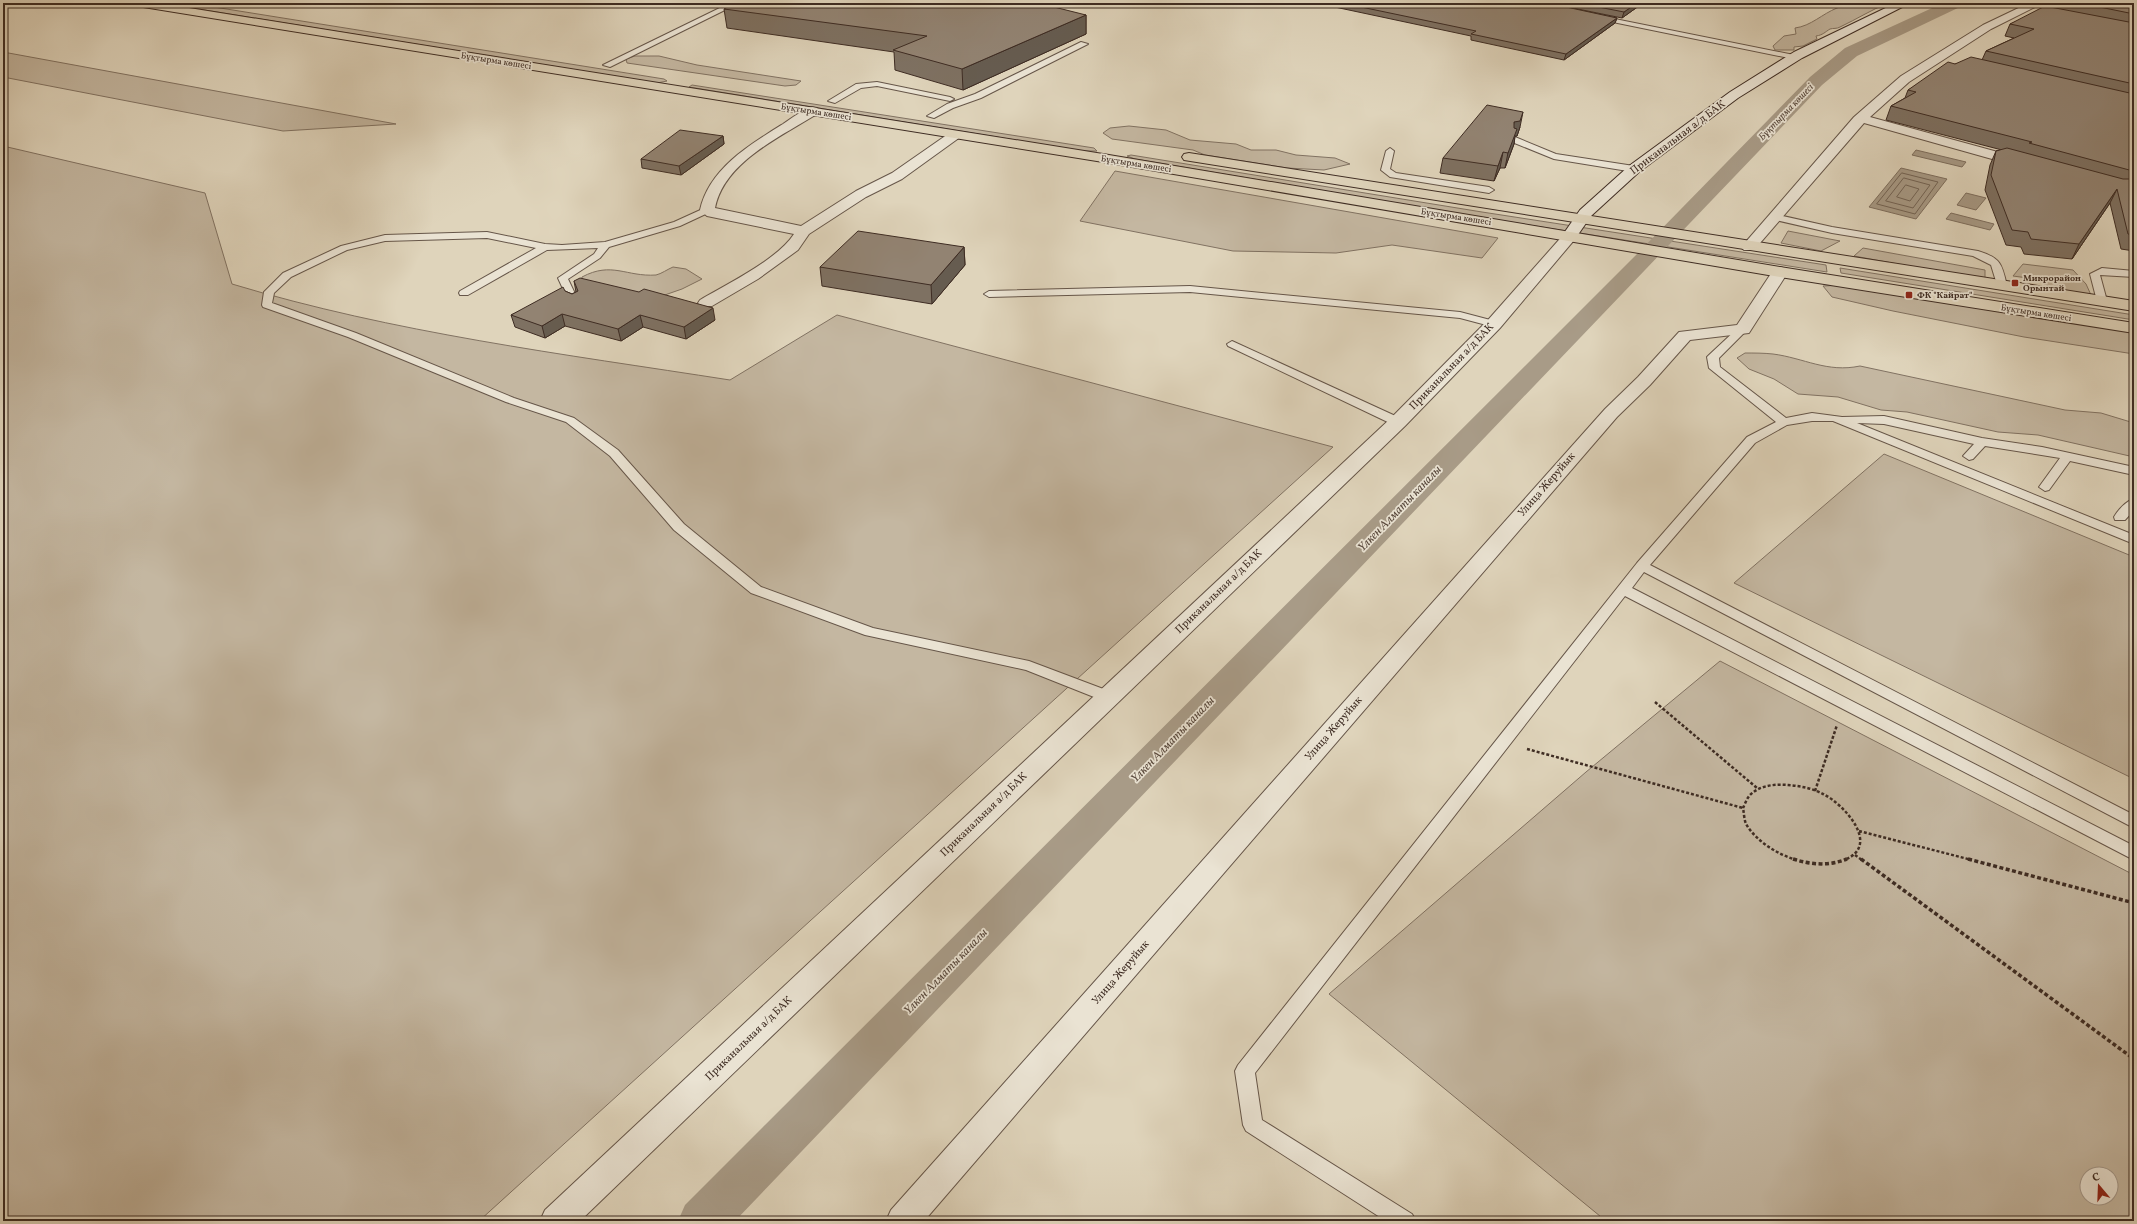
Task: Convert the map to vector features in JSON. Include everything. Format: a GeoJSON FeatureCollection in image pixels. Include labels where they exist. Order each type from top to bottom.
{"type":"FeatureCollection","features":[{"type":"Feature","properties":{"kind":"main road","name":"Бұқтырма көшесі"},"geometry":{"type":"LineString","coordinates":[[138,3],[670,88],[814,105],[956,135],[1103,158],[1576,227],[1644,229],[1749,247],[2134,306]]}},
{"type":"Feature","properties":{"kind":"main road"},"geometry":{"type":"LineString","coordinates":[[216,3],[396,32]]}},
{"type":"Feature","properties":{"kind":"main road"},"geometry":{"type":"LineString","coordinates":[[592,62],[630,68]]}},
{"type":"Feature","properties":{"kind":"main road"},"geometry":{"type":"LineString","coordinates":[[670,88],[690,78]]}},
{"type":"Feature","properties":{"kind":"main road","name":"Бұқтырма көшесі"},"geometry":{"type":"LineString","coordinates":[[814,105],[832,101],[855,104]]}},
{"type":"Feature","properties":{"kind":"main road"},"geometry":{"type":"LineString","coordinates":[[916,114],[954,120]]}},
{"type":"Feature","properties":{"kind":"main road"},"geometry":{"type":"LineString","coordinates":[[1103,158],[1116,146]]}},
{"type":"Feature","properties":{"kind":"main road","name":"Бұқтырма көшесі"},"geometry":{"type":"LineString","coordinates":[[1179,156],[1431,196],[1576,227],[1595,240],[1780,272],[2134,328]]}},
{"type":"Feature","properties":{"kind":"street","name":"Приканальная а/д БАК"},"geometry":{"type":"LineString","coordinates":[[557,1221],[1398,422],[1494,324],[1576,227],[1634,170],[1734,95],[1794,58],[1905,3]]}},
{"type":"Feature","properties":{"kind":"street"},"geometry":{"type":"LineString","coordinates":[[1749,247],[1861,118],[1905,79],[1987,27],[2025,9],[2041,8]]}},
{"type":"Feature","properties":{"kind":"street"},"geometry":{"type":"LineString","coordinates":[[1937,58],[1959,62]]}},
{"type":"Feature","properties":{"kind":"street"},"geometry":{"type":"LineString","coordinates":[[803,231],[712,213],[707,210],[707,202],[719,179],[743,156],[814,105]]}},
{"type":"Feature","properties":{"kind":"street"},"geometry":{"type":"LineString","coordinates":[[1861,118],[2035,167]]}},
{"type":"Feature","properties":{"kind":"street"},"geometry":{"type":"LineString","coordinates":[[706,303],[752,276],[793,247],[803,231],[861,194],[897,176],[956,135]]}},
{"type":"Feature","properties":{"kind":"street"},"geometry":{"type":"LineString","coordinates":[[1743,329],[1780,272]]}},
{"type":"Feature","properties":{"kind":"street","name":"Улица Жеруйык"},"geometry":{"type":"LineString","coordinates":[[903,1221],[1611,413],[1644,381],[1685,336],[1743,329]]}},
{"type":"Feature","properties":{"kind":"lane"},"geometry":{"type":"LineString","coordinates":[[607,65],[736,3]]}},
{"type":"Feature","properties":{"kind":"lane"},"geometry":{"type":"LineString","coordinates":[[1588,15],[1794,58]]}},
{"type":"Feature","properties":{"kind":"lane"},"geometry":{"type":"LineString","coordinates":[[931,116],[950,102],[976,88],[990,88],[1084,44]]}},
{"type":"Feature","properties":{"kind":"lane"},"geometry":{"type":"LineString","coordinates":[[832,101],[859,86],[878,84],[950,102]]}},
{"type":"Feature","properties":{"kind":"lane"},"geometry":{"type":"LineString","coordinates":[[1515,140],[1554,156],[1634,170]]}},
{"type":"Feature","properties":{"kind":"lane"},"geometry":{"type":"LineString","coordinates":[[1390,151],[1385,170],[1389,173],[1402,178],[1489,190]]}},
{"type":"Feature","properties":{"kind":"lane"},"geometry":{"type":"LineString","coordinates":[[1431,196],[1439,183]]}},
{"type":"Feature","properties":{"kind":"lane"},"geometry":{"type":"LineString","coordinates":[[707,210],[677,224],[606,245],[562,248],[545,247],[487,235],[385,238],[344,248],[287,275],[269,292],[267,304],[352,335],[510,400],[570,420],[614,453],[680,527],[756,590],[870,632],[1028,666],[1109,697]]}},
{"type":"Feature","properties":{"kind":"lane"},"geometry":{"type":"LineString","coordinates":[[1774,217],[1832,230],[1975,253],[1992,258],[1997,264],[2002,286]]}},
{"type":"Feature","properties":{"kind":"lane"},"geometry":{"type":"LineString","coordinates":[[574,302],[563,278],[597,256],[606,245]]}},
{"type":"Feature","properties":{"kind":"lane"},"geometry":{"type":"LineString","coordinates":[[464,293],[545,247]]}},
{"type":"Feature","properties":{"kind":"lane"},"geometry":{"type":"LineString","coordinates":[[2102,301],[2095,274],[2102,271],[2134,274]]}},
{"type":"Feature","properties":{"kind":"lane"},"geometry":{"type":"LineString","coordinates":[[989,294],[1190,289],[1460,315],[1494,324]]}},
{"type":"Feature","properties":{"kind":"lane"},"geometry":{"type":"LineString","coordinates":[[1743,329],[1713,357],[1715,368],[1784,422]]}},
{"type":"Feature","properties":{"kind":"lane"},"geometry":{"type":"LineString","coordinates":[[1232,344],[1398,422]]}},
{"type":"Feature","properties":{"kind":"lane"},"geometry":{"type":"LineString","coordinates":[[1405,1221],[1253,1125],[1245,1071],[1642,566],[1751,440],[1784,422],[1812,417],[1884,420],[1982,442],[2134,470]]}},
{"type":"Feature","properties":{"kind":"lane"},"geometry":{"type":"LineString","coordinates":[[1835,418],[2134,540]]}},
{"type":"Feature","properties":{"kind":"lane"},"geometry":{"type":"LineString","coordinates":[[1969,456],[1982,442]]}},
{"type":"Feature","properties":{"kind":"lane"},"geometry":{"type":"LineString","coordinates":[[2045,488],[2067,457]]}},
{"type":"Feature","properties":{"kind":"lane"},"geometry":{"type":"LineString","coordinates":[[2120,517],[2134,503]]}},
{"type":"Feature","properties":{"kind":"lane"},"geometry":{"type":"LineString","coordinates":[[1642,566],[2134,822]]}},
{"type":"Feature","properties":{"kind":"lane"},"geometry":{"type":"LineString","coordinates":[[1624,590],[2134,854]]}},
{"type":"Feature","properties":{"kind":"path"},"geometry":{"type":"LineString","coordinates":[[1656,702],[1756,788]]}},
{"type":"Feature","properties":{"kind":"path"},"geometry":{"type":"LineString","coordinates":[[1815,791],[1844,704]]}},
{"type":"Feature","properties":{"kind":"path"},"geometry":{"type":"LineString","coordinates":[[1504,743],[1743,808]]}},
{"type":"Feature","properties":{"kind":"path"},"geometry":{"type":"LineString","coordinates":[[1770,784],[1788,784],[1815,791],[1840,804],[1852,817],[1859,830],[1861,844],[1855,854],[1844,862],[1828,866],[1808,865],[1787,858],[1769,848],[1754,836],[1746,822],[1743,808],[1747,797],[1756,788],[1770,784]]}},
{"type":"Feature","properties":{"kind":"path"},"geometry":{"type":"LineString","coordinates":[[1859,830],[2134,903]]}},
{"type":"Feature","properties":{"kind":"path"},"geometry":{"type":"LineString","coordinates":[[1855,854],[2134,1058]]}},
{"type":"Feature","properties":{"kind":"shaded area"},"geometry":{"type":"Polygon","coordinates":[[[161,3],[189,3],[664,79],[667,81],[657,83],[161,3]]]}},
{"type":"Feature","properties":{"kind":"shaded area"},"geometry":{"type":"Polygon","coordinates":[[[1855,3],[1888,3],[1839,28],[1830,29],[1816,36],[1817,39],[1803,46],[1794,47],[1794,50],[1775,50],[1773,46],[1784,36],[1796,34],[1795,28],[1806,25],[1839,7],[1855,3]]]}},
{"type":"Feature","properties":{"kind":"shaded area"},"geometry":{"type":"Polygon","coordinates":[[[3,52],[396,124],[283,131],[3,77],[3,52]]]}},
{"type":"Feature","properties":{"kind":"shaded area"},"geometry":{"type":"Polygon","coordinates":[[[635,56],[659,56],[697,65],[801,81],[796,85],[785,86],[627,63],[626,59],[635,56]]]}},
{"type":"Feature","properties":{"kind":"shaded area"},"geometry":{"type":"Polygon","coordinates":[[[692,85],[1094,148],[1097,151],[1083,151],[689,87],[692,85]]]}},
{"type":"Feature","properties":{"kind":"shaded area"},"geometry":{"type":"Polygon","coordinates":[[[1129,126],[1166,130],[1190,140],[1236,144],[1251,150],[1276,150],[1296,155],[1335,158],[1350,164],[1324,170],[1287,168],[1205,155],[1193,150],[1112,139],[1103,133],[1110,128],[1129,126]]]}},
{"type":"Feature","properties":{"kind":"shaded area"},"geometry":{"type":"Polygon","coordinates":[[[3,146],[205,193],[232,284],[355,316],[479,341],[730,380],[837,315],[1333,447],[479,1221],[3,1221],[3,146]]]}},
{"type":"Feature","properties":{"kind":"shaded area"},"geometry":{"type":"Polygon","coordinates":[[[1131,155],[1482,212],[1826,265],[1827,272],[1478,217],[1135,159],[1127,156],[1131,155]]]}},
{"type":"Feature","properties":{"kind":"shaded area"},"geometry":{"type":"Polygon","coordinates":[[[1115,171],[1498,238],[1482,258],[1392,245],[1336,253],[1233,251],[1080,221],[1115,171]]]}},
{"type":"Feature","properties":{"kind":"shaded area"},"geometry":{"type":"Polygon","coordinates":[[[1788,231],[1840,241],[1821,251],[1781,243],[1788,231]]]}},
{"type":"Feature","properties":{"kind":"shaded area"},"geometry":{"type":"Polygon","coordinates":[[[1863,248],[1985,270],[1985,280],[1854,256],[1863,248]]]}},
{"type":"Feature","properties":{"kind":"shaded area"},"geometry":{"type":"Polygon","coordinates":[[[2023,264],[2073,270],[2086,284],[2091,295],[2052,288],[2035,279],[2013,276],[2023,264]]]}},
{"type":"Feature","properties":{"kind":"shaded area"},"geometry":{"type":"Polygon","coordinates":[[[673,267],[686,269],[702,279],[682,289],[659,297],[581,286],[582,277],[602,270],[656,275],[673,267]]]}},
{"type":"Feature","properties":{"kind":"shaded area"},"geometry":{"type":"Polygon","coordinates":[[[1840,268],[2134,315],[2134,320],[1841,273],[1840,268]]]}},
{"type":"Feature","properties":{"kind":"shaded area"},"geometry":{"type":"Polygon","coordinates":[[[1846,285],[2134,331],[2134,354],[2024,337],[1893,311],[1832,297],[1823,286],[1846,285]]]}},
{"type":"Feature","properties":{"kind":"shaded area"},"geometry":{"type":"Polygon","coordinates":[[[1745,353],[1773,354],[1837,368],[1860,366],[2065,410],[2101,413],[2134,423],[2134,457],[2038,435],[1998,432],[1907,412],[1881,410],[1838,397],[1798,394],[1774,379],[1749,369],[1737,358],[1745,353]]]}},
{"type":"Feature","properties":{"kind":"shaded area"},"geometry":{"type":"Polygon","coordinates":[[[1884,454],[2134,557],[2134,779],[1734,583],[1884,454]]]}},
{"type":"Feature","properties":{"kind":"shaded area"},"geometry":{"type":"Polygon","coordinates":[[[1720,661],[2134,875],[2134,1221],[1606,1221],[1329,994],[1586,772],[1720,661]]]}},
{"type":"Feature","properties":{"kind":"water"},"geometry":{"type":"Polygon","coordinates":[[[1916,150],[1966,162],[1962,167],[1912,155],[1916,150]]]}},
{"type":"Feature","properties":{"kind":"water"},"geometry":{"type":"Polygon","coordinates":[[[1901,168],[1947,179],[1916,219],[1869,207],[1901,168]]]}},
{"type":"Feature","properties":{"kind":"water"},"geometry":{"type":"Polygon","coordinates":[[[1966,193],[1986,198],[1976,210],[1957,205],[1966,193]]]}},
{"type":"Feature","properties":{"kind":"water"},"geometry":{"type":"Polygon","coordinates":[[[1951,213],[1994,224],[1990,230],[1946,219],[1951,213]]]}},
{"type":"Feature","properties":{"kind":"building"},"geometry":{"type":"Polygon","coordinates":[[[735,3],[1038,3],[1086,15],[962,69],[893,50],[927,36],[724,9],[735,3]]]}},
{"type":"Feature","properties":{"kind":"building"},"geometry":{"type":"Polygon","coordinates":[[[1342,3],[1557,3],[1557,5],[1617,18],[1566,54],[1471,34],[1476,31],[1342,3]]]}},
{"type":"Feature","properties":{"kind":"building"},"geometry":{"type":"Polygon","coordinates":[[[1578,3],[1637,3],[1624,12],[1578,3]]]}},
{"type":"Feature","properties":{"kind":"building"},"geometry":{"type":"Polygon","coordinates":[[[2080,3],[2134,3],[2134,14],[2080,3]]]}},
{"type":"Feature","properties":{"kind":"building"},"geometry":{"type":"Polygon","coordinates":[[[2045,6],[2134,23],[2134,84],[1986,51],[2034,29],[2010,24],[2045,6]]]}},
{"type":"Feature","properties":{"kind":"building"},"geometry":{"type":"Polygon","coordinates":[[[1971,57],[2134,94],[2134,172],[2029,143],[2032,142],[1891,106],[1916,92],[1908,90],[1948,62],[1955,64],[1971,57]]]}},
{"type":"Feature","properties":{"kind":"building"},"geometry":{"type":"Polygon","coordinates":[[[1487,105],[1523,112],[1520,121],[1514,122],[1514,128],[1517,129],[1508,153],[1503,152],[1498,166],[1443,158],[1487,105]]]}},
{"type":"Feature","properties":{"kind":"building"},"geometry":{"type":"Polygon","coordinates":[[[680,130],[723,136],[679,166],[641,159],[680,130]]]}},
{"type":"Feature","properties":{"kind":"building"},"geometry":{"type":"Polygon","coordinates":[[[2007,148],[2123,179],[2134,178],[2134,235],[2128,234],[2117,189],[2079,244],[2031,239],[2028,232],[2012,230],[1991,175],[1996,151],[2007,148]]]}},
{"type":"Feature","properties":{"kind":"building"},"geometry":{"type":"Polygon","coordinates":[[[858,231],[964,247],[931,285],[820,267],[858,231]]]}},
{"type":"Feature","properties":{"kind":"building"},"geometry":{"type":"Polygon","coordinates":[[[580,278],[639,292],[644,289],[713,308],[684,327],[640,315],[618,329],[562,314],[542,326],[511,315],[563,287],[565,291],[572,294],[578,291],[574,281],[580,278]]]}},
{"type":"Feature","properties":{"kind":"waterway","name":"Үлкен Алматы каналы"},"geometry":{"type":"LineString","coordinates":[[702,1221],[1644,260],[1816,81],[1851,52],[1956,3]]}},
{"type":"Feature","properties":{"kind":"place","name":"Микрорайон Орынтай"},"geometry":{"type":"Point","coordinates":[2015,283]}},
{"type":"Feature","properties":{"kind":"place","name":"ФК \"Кайрат\""},"geometry":{"type":"Point","coordinates":[1909,295]}}]}
